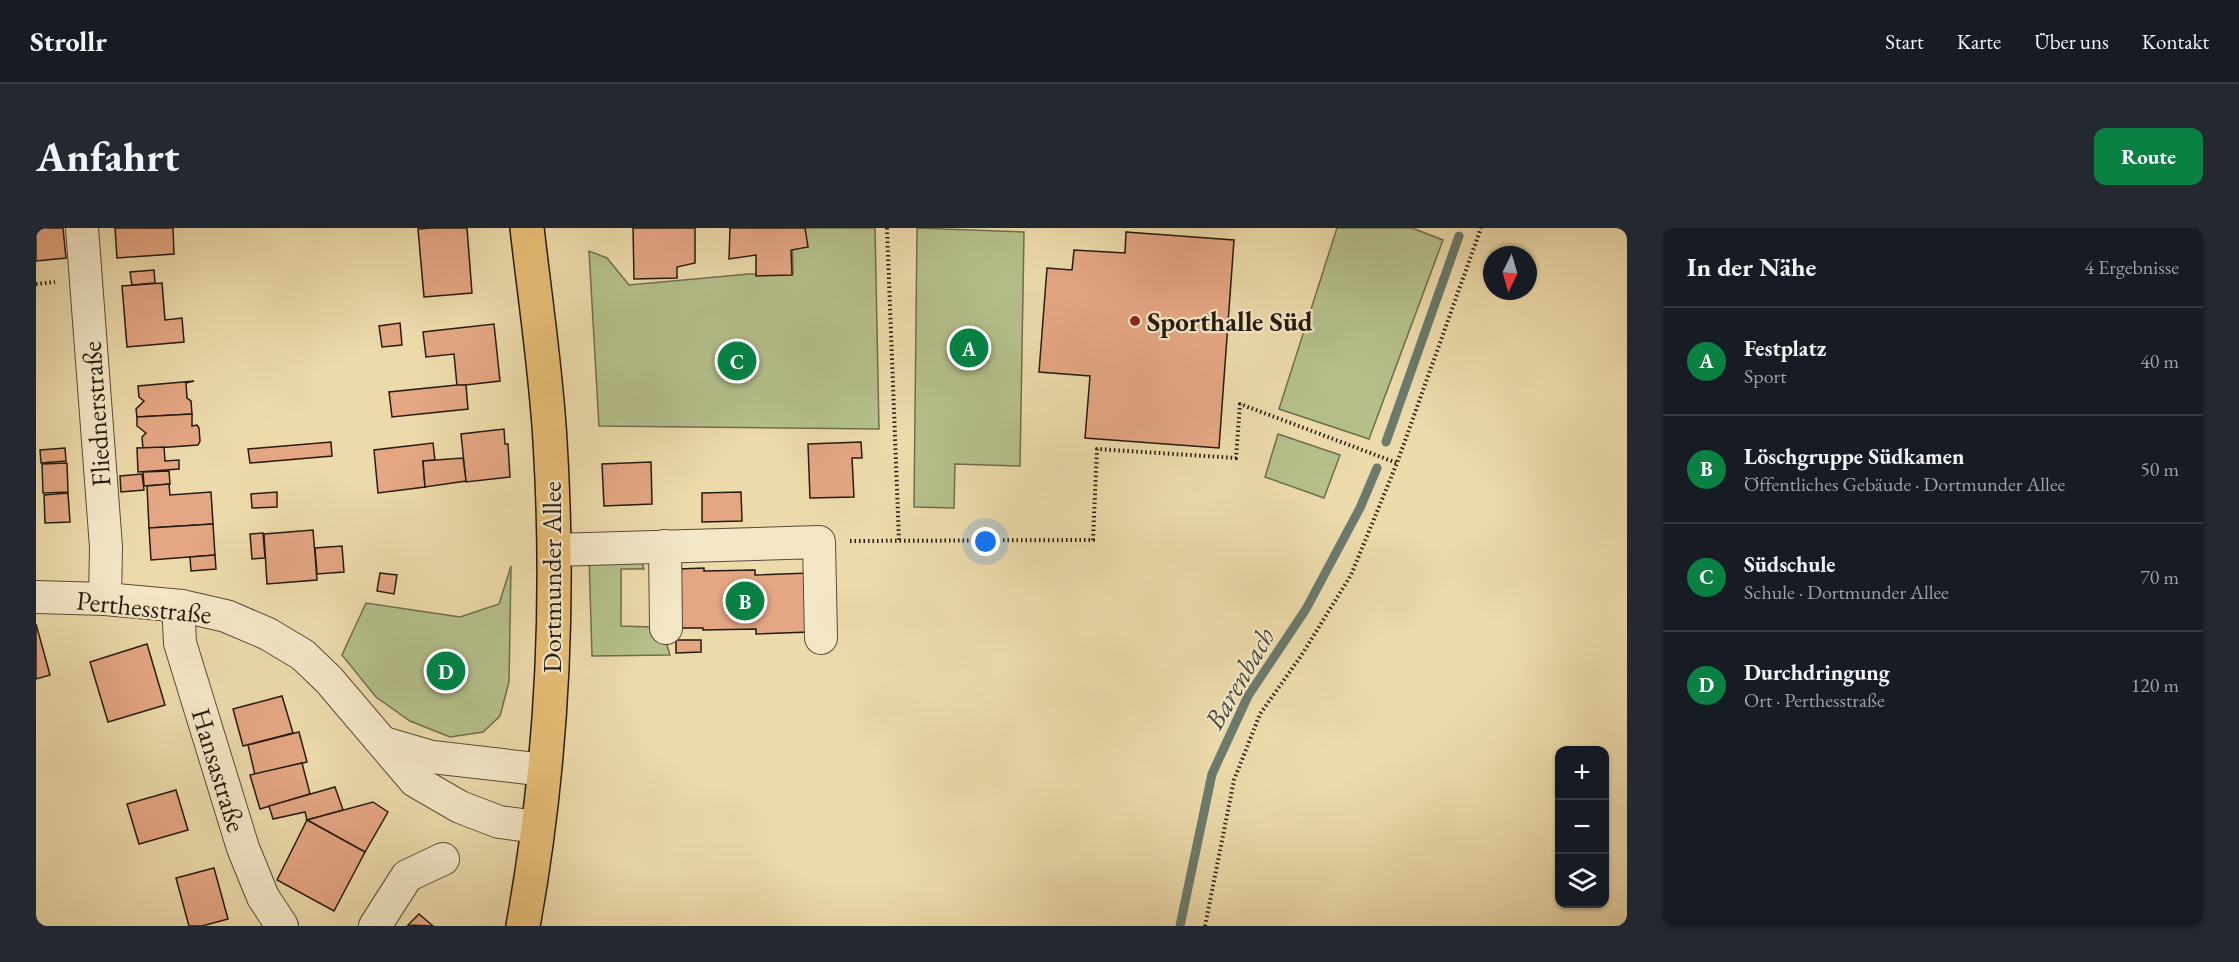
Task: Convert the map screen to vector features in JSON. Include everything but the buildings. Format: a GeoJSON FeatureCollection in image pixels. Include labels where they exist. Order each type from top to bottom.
{"type":"FeatureCollection","features":[{"type":"Feature","properties":{"kind":"main road","name":"Dortmunder Allee"},"geometry":{"type":"LineString","coordinates":[[523,926],[545,770],[550,709],[554,550],[550,438],[527,228]]}},
{"type":"Feature","properties":{"kind":"street","name":"Fliednerstraße"},"geometry":{"type":"LineString","coordinates":[[82,228],[106,547],[105,599]]}},
{"type":"Feature","properties":{"kind":"street"},"geometry":{"type":"LineString","coordinates":[[554,550],[819,542],[821,638]]}},
{"type":"Feature","properties":{"kind":"street"},"geometry":{"type":"LineString","coordinates":[[665,546],[666,628]]}},
{"type":"Feature","properties":{"kind":"street","name":"Perthesstraße"},"geometry":{"type":"LineString","coordinates":[[36,597],[105,599],[182,606],[226,616],[268,634],[303,655],[329,680],[399,765],[415,781],[460,807],[499,822],[538,827]]}},
{"type":"Feature","properties":{"kind":"street","name":"Hansastraße"},"geometry":{"type":"LineString","coordinates":[[182,606],[180,643],[239,837],[264,897],[282,926]]}},
{"type":"Feature","properties":{"kind":"street"},"geometry":{"type":"LineString","coordinates":[[384,744],[432,757],[545,770]]}},
{"type":"Feature","properties":{"kind":"street"},"geometry":{"type":"LineString","coordinates":[[375,926],[407,876],[442,859]]}},
{"type":"Feature","properties":{"kind":"path"},"geometry":{"type":"LineString","coordinates":[[887,228],[899,541]]}},
{"type":"Feature","properties":{"kind":"path"},"geometry":{"type":"LineString","coordinates":[[1205,926],[1234,780],[1260,714],[1301,656],[1351,575],[1397,463],[1481,228]]}},
{"type":"Feature","properties":{"kind":"path"},"geometry":{"type":"LineString","coordinates":[[819,542],[1094,540],[1097,449],[1236,458],[1240,404],[1397,463]]}},
{"type":"Feature","properties":{"kind":"green space"},"geometry":{"type":"Polygon","coordinates":[[[792,228],[875,228],[879,429],[599,426],[589,251],[607,258],[629,285],[749,274],[793,274],[792,228]]]}},
{"type":"Feature","properties":{"kind":"green space"},"geometry":{"type":"Polygon","coordinates":[[[917,228],[1024,232],[1020,466],[955,464],[954,508],[914,507],[917,228]]]}},
{"type":"Feature","properties":{"kind":"green space"},"geometry":{"type":"Polygon","coordinates":[[[1337,228],[1412,228],[1443,240],[1369,439],[1279,409],[1337,228]]]}},
{"type":"Feature","properties":{"kind":"green space"},"geometry":{"type":"Polygon","coordinates":[[[1278,434],[1340,455],[1324,498],[1265,477],[1278,434]]]}},
{"type":"Feature","properties":{"kind":"green space"},"geometry":{"type":"Polygon","coordinates":[[[589,556],[641,560],[644,569],[621,569],[621,626],[652,627],[666,642],[670,655],[592,656],[589,556]]]}},
{"type":"Feature","properties":{"kind":"green space"},"geometry":{"type":"Polygon","coordinates":[[[511,566],[509,682],[500,716],[483,732],[450,737],[410,721],[376,697],[342,655],[366,603],[460,617],[499,604],[511,566]]]}},
{"type":"Feature","properties":{"kind":"waterway","name":"Barenbach"},"geometry":{"type":"LineString","coordinates":[[1386,442],[1459,236]]}},
{"type":"Feature","properties":{"kind":"waterway","name":"Barenbach"},"geometry":{"type":"LineString","coordinates":[[1180,926],[1212,774],[1248,696],[1306,609],[1360,508],[1377,468]]}},
{"type":"Feature","properties":{"kind":"place","name":"Sporthalle Süd"},"geometry":{"type":"Point","coordinates":[1135,321]}},
{"type":"Feature","properties":{"kind":"place","name":"Festplatz"},"geometry":{"type":"Point","coordinates":[969,348]}},
{"type":"Feature","properties":{"kind":"place","name":"Südschule"},"geometry":{"type":"Point","coordinates":[737,361]}},
{"type":"Feature","properties":{"kind":"place","name":"Löschgruppe Südkamen"},"geometry":{"type":"Point","coordinates":[745,601]}},
{"type":"Feature","properties":{"kind":"place","name":"Durchdringung"},"geometry":{"type":"Point","coordinates":[446,671]}}]}
